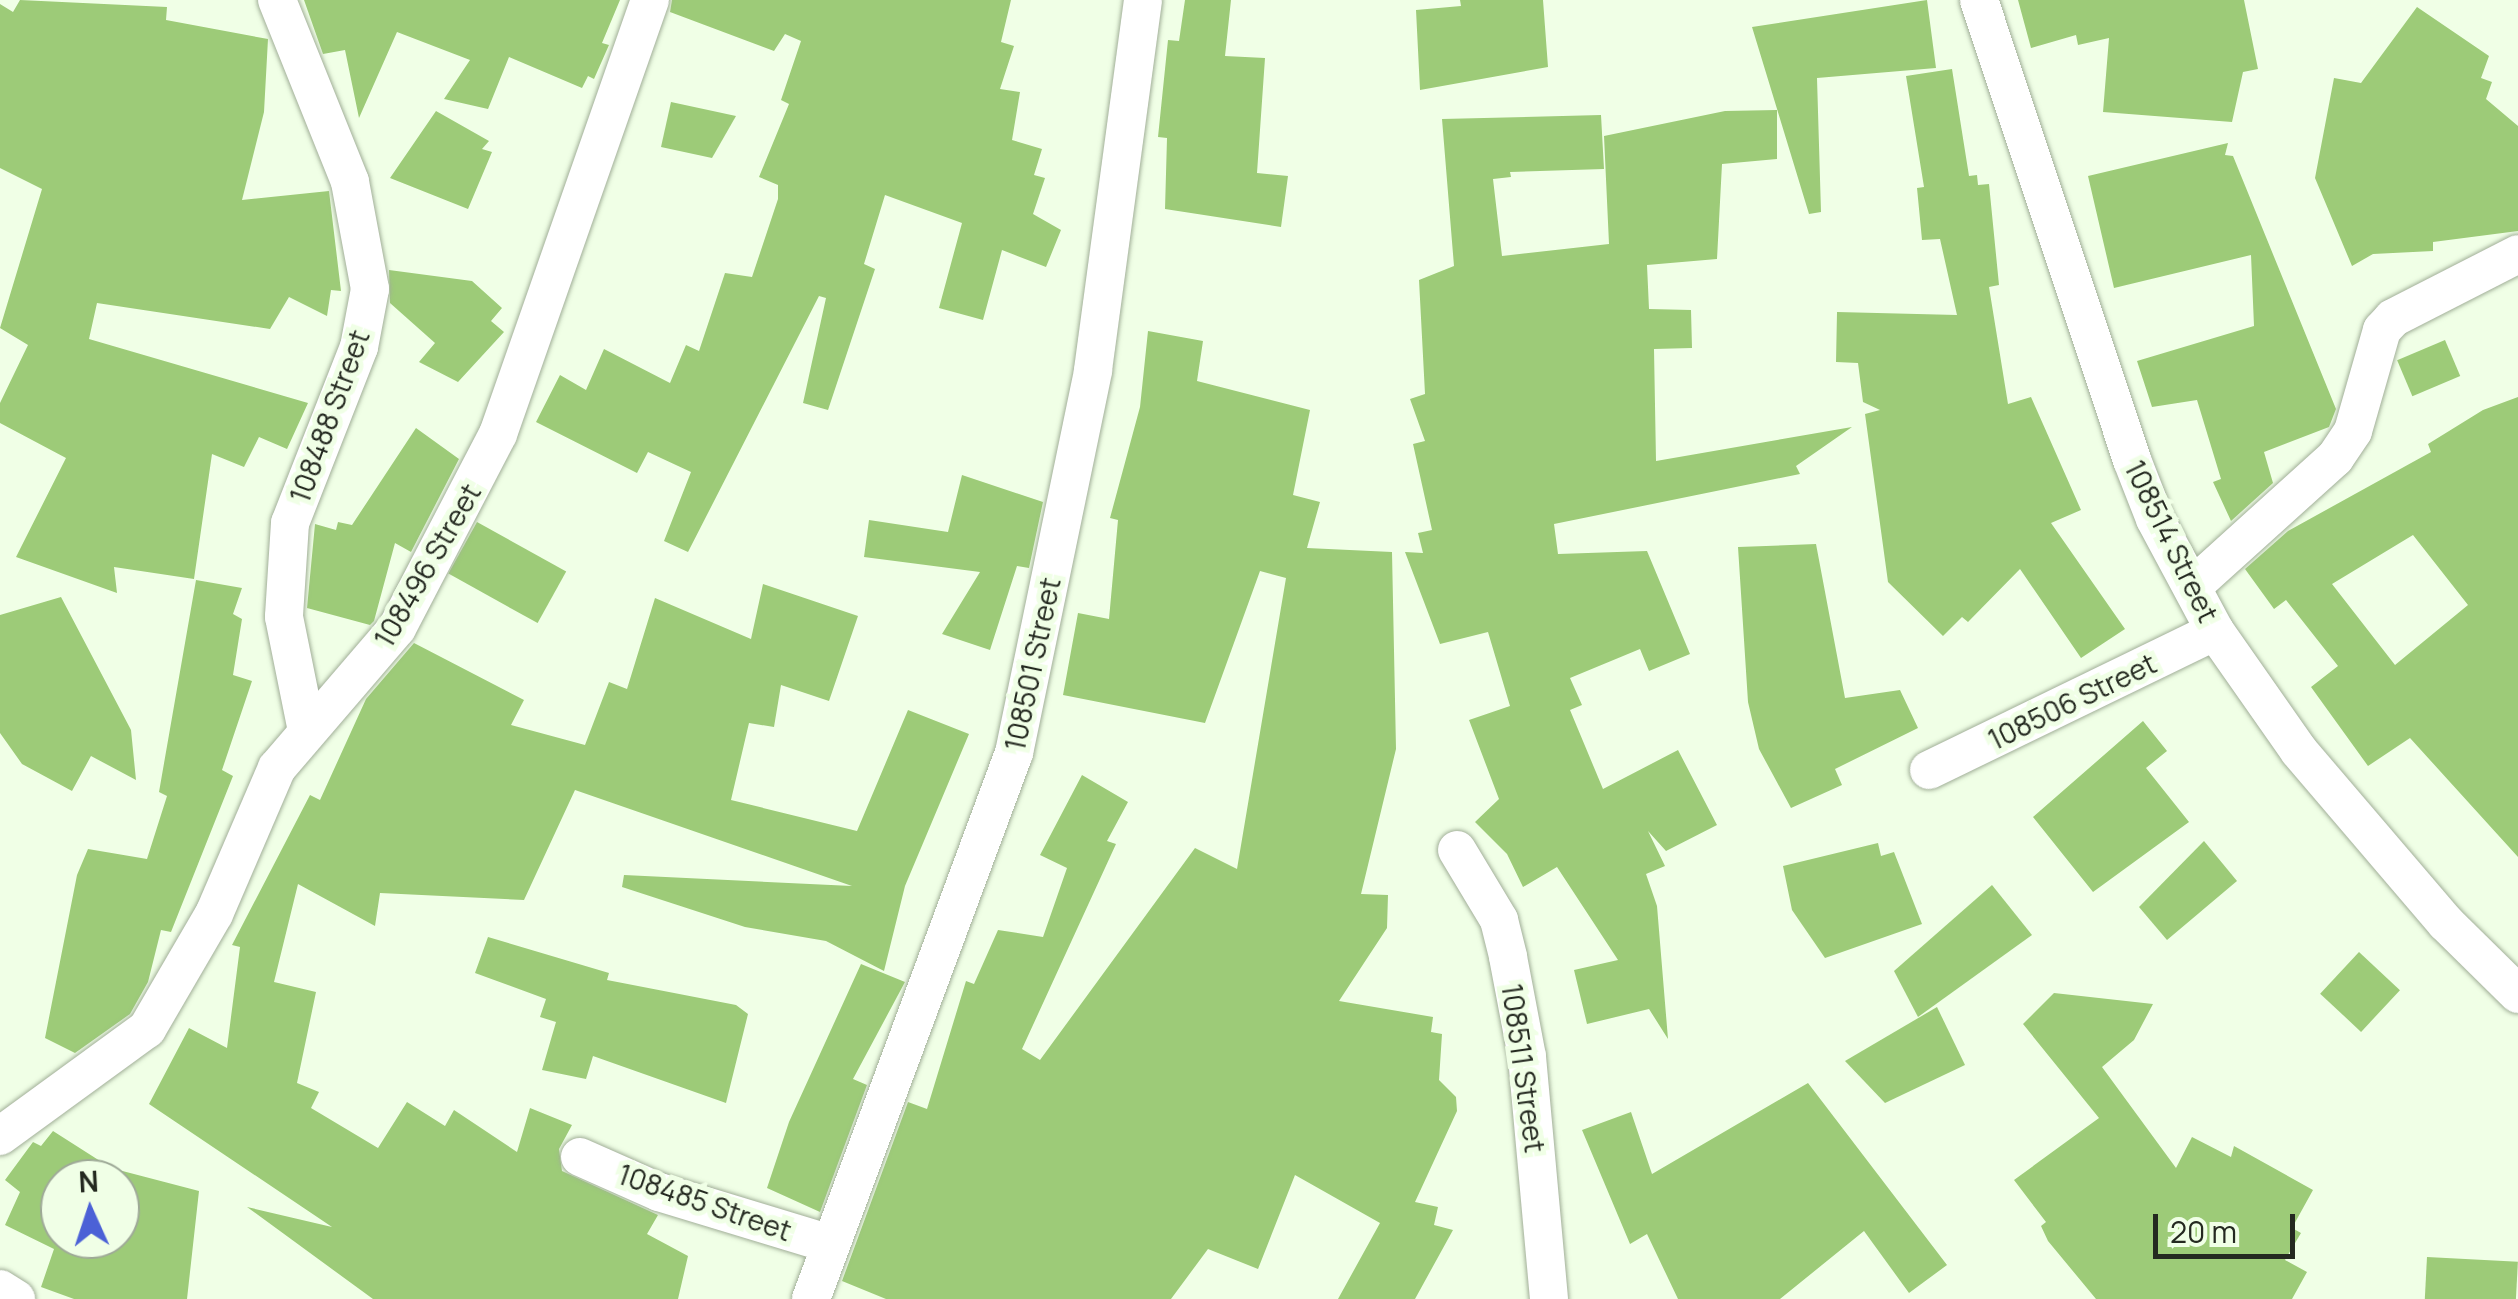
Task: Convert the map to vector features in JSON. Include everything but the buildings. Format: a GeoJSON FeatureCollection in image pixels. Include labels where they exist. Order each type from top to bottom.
{"type":"FeatureCollection","features":[{"type":"Feature","properties":{"kind":"street","name":"108488 Street"},"geometry":{"type":"LineString","coordinates":[[276,0],[350,182],[370,288],[359,347],[290,523],[284,617],[306,726]]}},
{"type":"Feature","properties":{"kind":"street","name":"108496 Street"},"geometry":{"type":"LineString","coordinates":[[0,1136],[146,1029],[214,914],[276,768],[306,726],[397,628],[470,496],[498,434],[650,0]]}},
{"type":"Feature","properties":{"kind":"street","name":"108501 Street"},"geometry":{"type":"LineString","coordinates":[[811,1299],[1014,753],[1106,296],[1143,0]]}},
{"type":"Feature","properties":{"kind":"street","name":"108514 Street"},"geometry":{"type":"LineString","coordinates":[[1979,0],[2132,460],[2215,631],[2299,751],[2446,924],[2518,994]]}},
{"type":"Feature","properties":{"kind":"street"},"geometry":{"type":"LineString","coordinates":[[2192,587],[2335,458],[2358,419],[2382,330],[2393,318],[2518,254]]}},
{"type":"Feature","properties":{"kind":"street","name":"108506 Street"},"geometry":{"type":"LineString","coordinates":[[1930,770],[2215,631]]}},
{"type":"Feature","properties":{"kind":"street","name":"108511 Street"},"geometry":{"type":"LineString","coordinates":[[1457,850],[1499,920],[1508,957],[1528,1058],[1549,1299]]}},
{"type":"Feature","properties":{"kind":"street","name":"108485 Street"},"geometry":{"type":"LineString","coordinates":[[580,1156],[659,1192],[830,1244]]}},
{"type":"Feature","properties":{"kind":"street"},"geometry":{"type":"LineString","coordinates":[[0,1289],[16,1299]]}}]}
